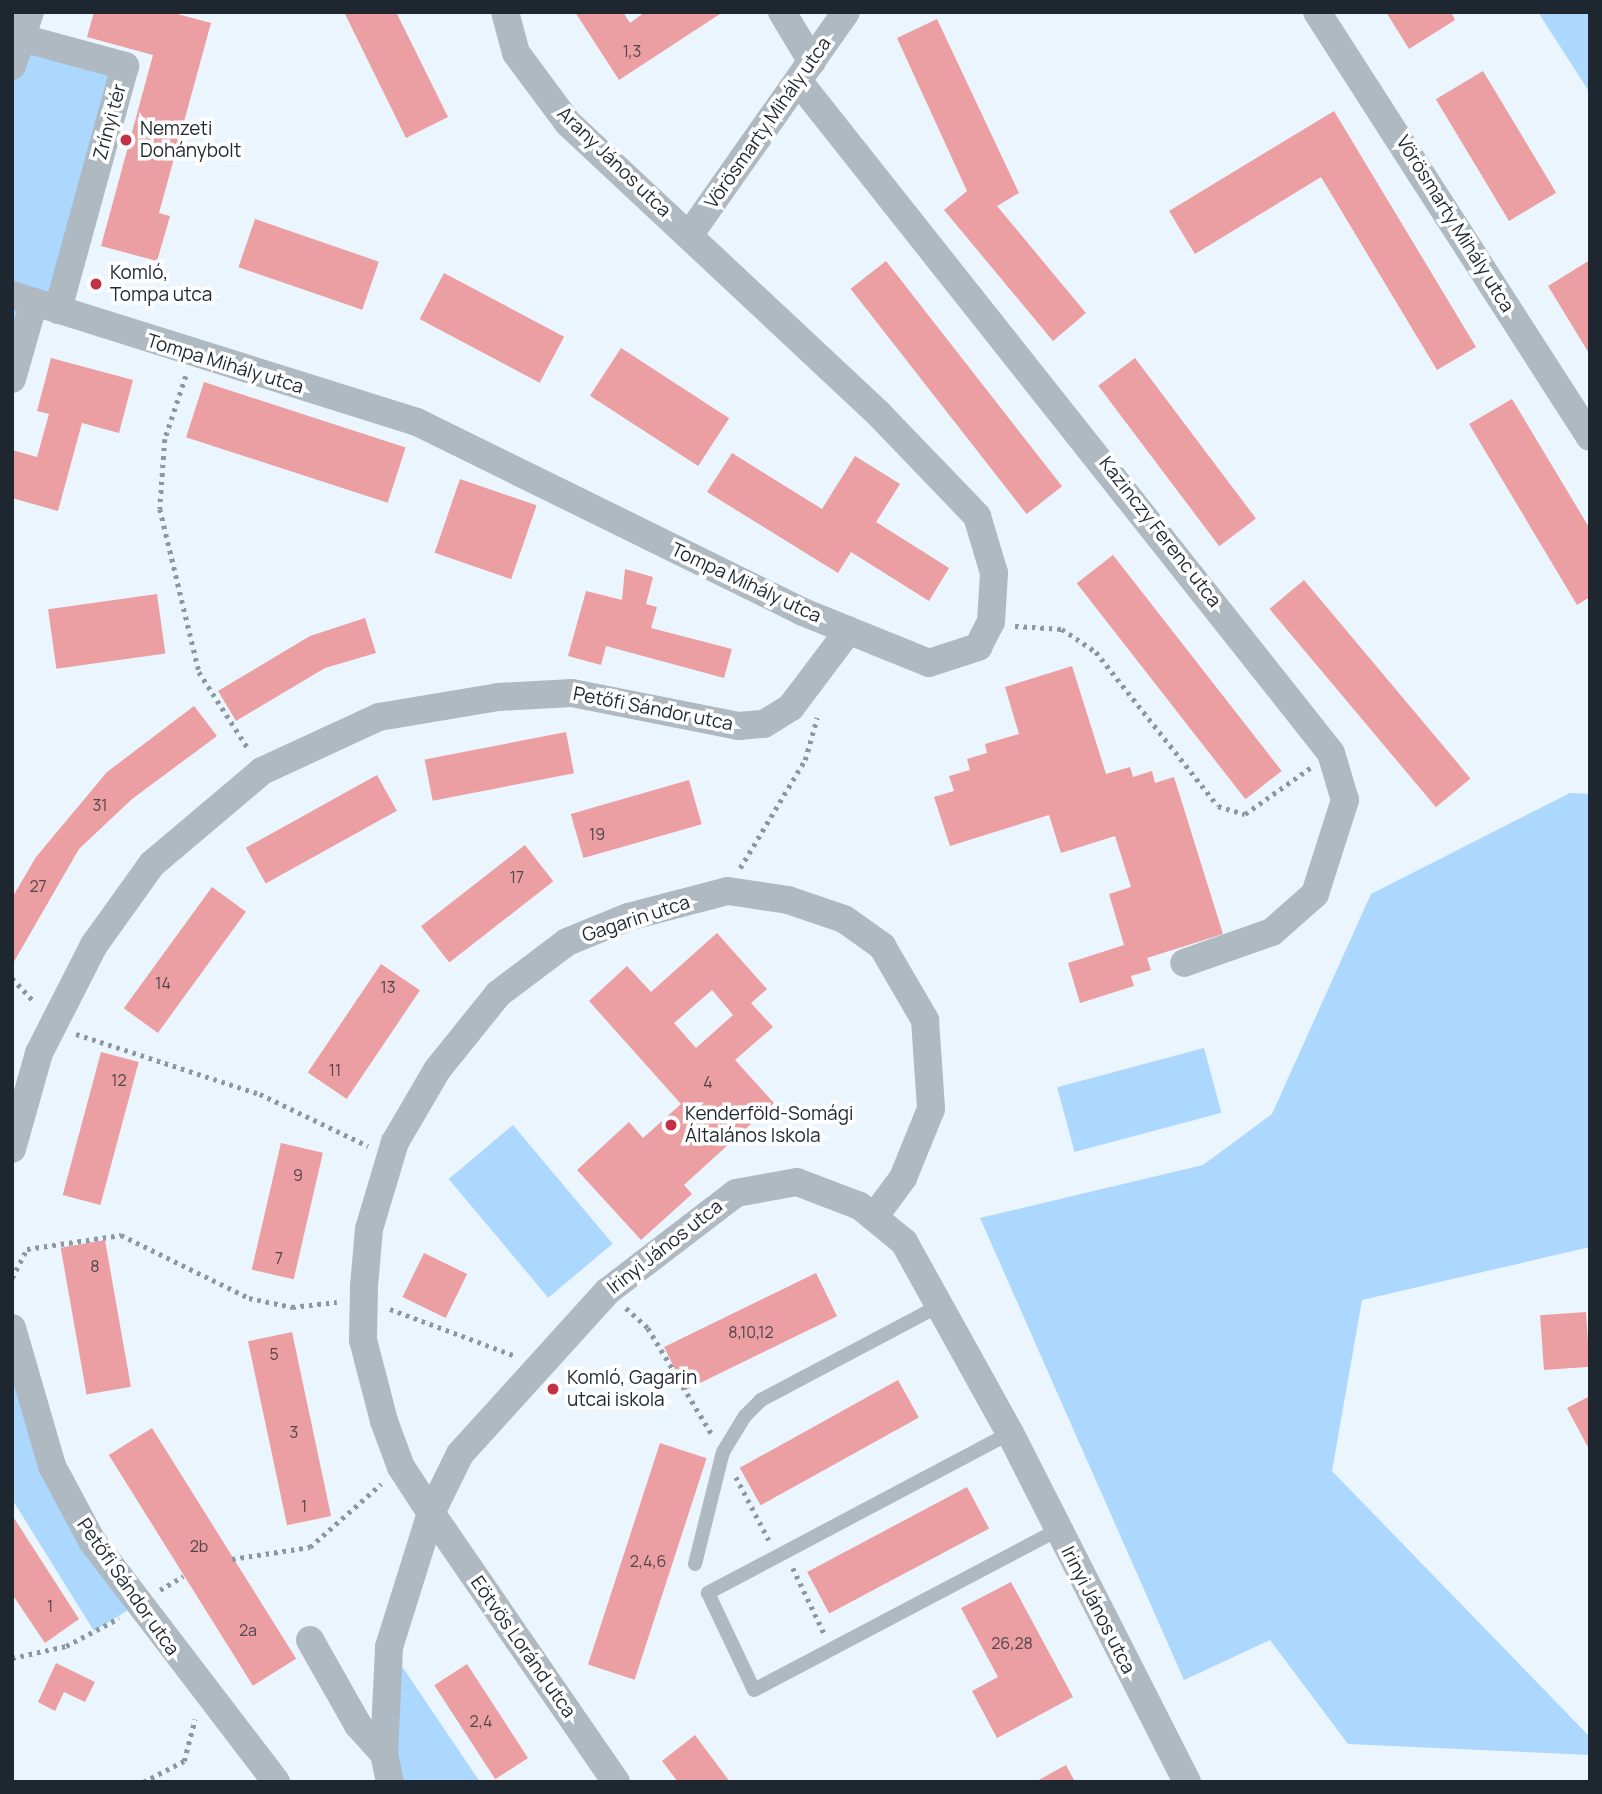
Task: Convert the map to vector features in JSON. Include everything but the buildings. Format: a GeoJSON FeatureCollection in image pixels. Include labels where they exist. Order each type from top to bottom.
{"type":"FeatureCollection","features":[{"type":"Feature","properties":{"kind":"street","name":"Arany János utca"},"geometry":{"type":"LineString","coordinates":[[505,12],[516,53],[568,123],[690,234]]}},
{"type":"Feature","properties":{"kind":"street","name":"Kazinczy Ferenc utca"},"geometry":{"type":"LineString","coordinates":[[782,12],[806,72],[1331,753],[1345,800],[1315,894],[1272,932],[1184,963]]}},
{"type":"Feature","properties":{"kind":"street","name":"Vörösmarty Mihály utca"},"geometry":{"type":"LineString","coordinates":[[690,234],[846,12]]}},
{"type":"Feature","properties":{"kind":"street","name":"Vörösmarty Mihály utca"},"geometry":{"type":"LineString","coordinates":[[1317,12],[1590,437]]}},
{"type":"Feature","properties":{"kind":"street","name":"Zrínyi tér"},"geometry":{"type":"LineString","coordinates":[[12,66],[26,25],[125,66],[35,302],[12,379]]}},
{"type":"Feature","properties":{"kind":"street","name":"Tompa Mihály utca"},"geometry":{"type":"LineString","coordinates":[[35,302],[192,355],[417,422],[849,630],[929,663],[978,647],[991,622],[994,573],[977,516],[690,234]]}},
{"type":"Feature","properties":{"kind":"street","name":"Petőfi Sándor utca"},"geometry":{"type":"LineString","coordinates":[[12,1149],[53,1024],[93,945],[152,864],[262,771],[379,717],[498,696],[572,692],[739,726],[764,724],[791,707],[849,630]]}},
{"type":"Feature","properties":{"kind":"street","name":"Gagarin utca"},"geometry":{"type":"LineString","coordinates":[[431,1513],[401,1467],[363,1340],[369,1228],[391,1157],[437,1070],[498,994],[567,942],[628,917],[728,891],[788,900],[844,919],[882,946],[925,1020],[931,1109],[903,1178],[874,1217]]}},
{"type":"Feature","properties":{"kind":"street","name":"Irinyi János utca"},"geometry":{"type":"LineString","coordinates":[[390,1782],[384,1754],[389,1647],[431,1513],[460,1454],[537,1364],[608,1291],[736,1193],[797,1182],[827,1191],[874,1217],[904,1242],[942,1304],[1010,1433],[1187,1782]]}},
{"type":"Feature","properties":{"kind":"street","name":"Petőfi Sándor utca"},"geometry":{"type":"LineString","coordinates":[[12,1328],[52,1466],[92,1541],[206,1698],[276,1782]]}},
{"type":"Feature","properties":{"kind":"street","name":"Eötvös Loránd utca"},"geometry":{"type":"LineString","coordinates":[[431,1513],[616,1782]]}},
{"type":"Feature","properties":{"kind":"street"},"geometry":{"type":"LineString","coordinates":[[310,1640],[358,1725],[384,1754]]}},
{"type":"Feature","properties":{"kind":"lane"},"geometry":{"type":"LineString","coordinates":[[695,1564],[723,1452],[745,1416],[761,1400],[942,1304]]}},
{"type":"Feature","properties":{"kind":"lane"},"geometry":{"type":"LineString","coordinates":[[1010,1433],[708,1593],[754,1690],[1057,1530]]}},
{"type":"Feature","properties":{"kind":"path"},"geometry":{"type":"LineString","coordinates":[[192,355],[165,439],[160,509],[199,672],[262,771]]}},
{"type":"Feature","properties":{"kind":"path"},"geometry":{"type":"LineString","coordinates":[[1046,626],[1096,652],[1218,806],[1245,814],[1331,753]]}},
{"type":"Feature","properties":{"kind":"path"},"geometry":{"type":"LineString","coordinates":[[728,891],[805,760],[821,707]]}},
{"type":"Feature","properties":{"kind":"path"},"geometry":{"type":"LineString","coordinates":[[12,978],[53,1024],[260,1094],[391,1157]]}},
{"type":"Feature","properties":{"kind":"path"},"geometry":{"type":"LineString","coordinates":[[12,1278],[27,1249],[121,1235],[249,1298],[292,1307],[364,1300]]}},
{"type":"Feature","properties":{"kind":"path"},"geometry":{"type":"LineString","coordinates":[[412,1317],[537,1364]]}},
{"type":"Feature","properties":{"kind":"path"},"geometry":{"type":"LineString","coordinates":[[232,1559],[310,1547],[401,1467]]}},
{"type":"Feature","properties":{"kind":"path"},"geometry":{"type":"LineString","coordinates":[[12,1658],[66,1646],[138,1604]]}},
{"type":"Feature","properties":{"kind":"path"},"geometry":{"type":"LineString","coordinates":[[143,1782],[184,1761],[206,1698]]}},
{"type":"Feature","properties":{"kind":"shaded area"},"geometry":{"type":"Polygon","coordinates":[[[1538,12],[1590,12],[1590,93],[1538,12]]]}},
{"type":"Feature","properties":{"kind":"shaded area"},"geometry":{"type":"Polygon","coordinates":[[[22,38],[125,66],[58,310],[35,302],[12,379],[12,66],[22,38]]]}},
{"type":"Feature","properties":{"kind":"shaded area"},"geometry":{"type":"Polygon","coordinates":[[[1570,793],[1590,794],[1590,1247],[1362,1300],[1332,1471],[1590,1737],[1590,1755],[1348,1744],[1270,1640],[1184,1680],[980,1218],[1203,1165],[1272,1114],[1371,894],[1570,793]]]}},
{"type":"Feature","properties":{"kind":"shaded area"},"geometry":{"type":"Polygon","coordinates":[[[1204,1048],[1221,1113],[1075,1152],[1057,1087],[1204,1048]]]}},
{"type":"Feature","properties":{"kind":"shaded area"},"geometry":{"type":"Polygon","coordinates":[[[513,1125],[613,1244],[548,1298],[449,1179],[513,1125]]]}},
{"type":"Feature","properties":{"kind":"shaded area"},"geometry":{"type":"Polygon","coordinates":[[[12,1328],[28,1398],[138,1604],[94,1631],[12,1499],[12,1328]]]}},
{"type":"Feature","properties":{"kind":"shaded area"},"geometry":{"type":"Polygon","coordinates":[[[389,1647],[480,1782],[390,1782],[389,1647]]]}},
{"type":"Feature","properties":{"kind":"place","name":"Nemzeti Dohánybolt"},"geometry":{"type":"Point","coordinates":[126,140]}},
{"type":"Feature","properties":{"kind":"place","name":"Komló, Tompa utca"},"geometry":{"type":"Point","coordinates":[96,284]}},
{"type":"Feature","properties":{"kind":"place","name":"Kenderföld-Somági Általános Iskola"},"geometry":{"type":"Point","coordinates":[671,1125]}},
{"type":"Feature","properties":{"kind":"place","name":"Komló, Gagarin utcai iskola"},"geometry":{"type":"Point","coordinates":[553,1389]}}]}
